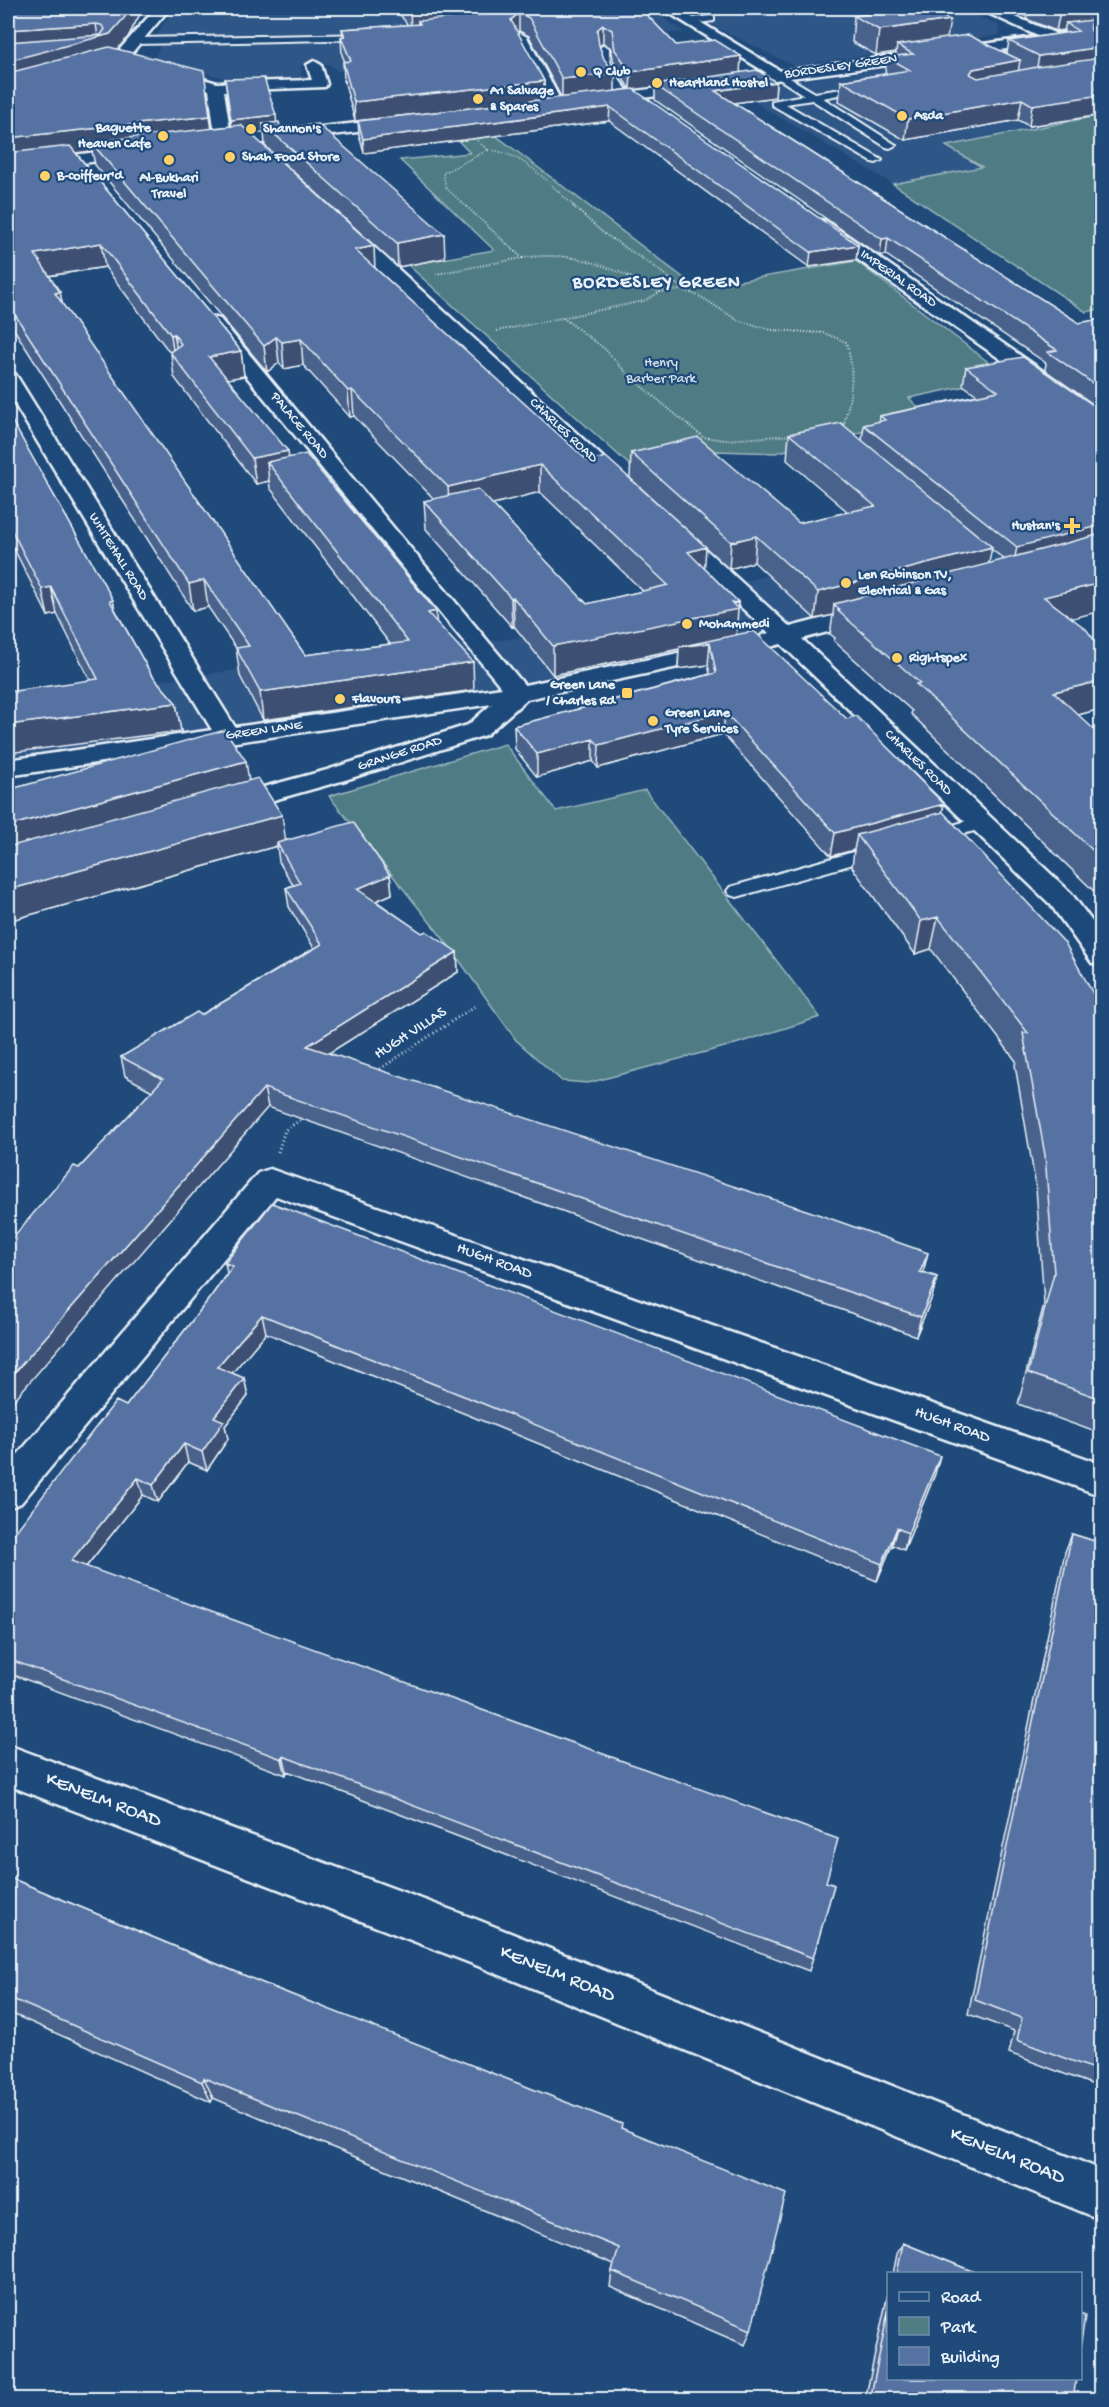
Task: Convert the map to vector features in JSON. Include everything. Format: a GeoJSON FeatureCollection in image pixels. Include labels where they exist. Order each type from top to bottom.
{"type":"FeatureCollection","features":[{"type":"Feature","properties":{"kind":"street"},"geometry":{"type":"LineString","coordinates":[[8,89],[125,61],[136,41],[163,8]]}},
{"type":"Feature","properties":{"kind":"street"},"geometry":{"type":"LineString","coordinates":[[668,8],[780,75]]}},
{"type":"Feature","properties":{"kind":"street"},"geometry":{"type":"LineString","coordinates":[[984,8],[1054,38]]}},
{"type":"Feature","properties":{"kind":"street","name":"BORDESLEY GREEN"},"geometry":{"type":"LineString","coordinates":[[520,37],[552,101],[562,105],[1101,32]]}},
{"type":"Feature","properties":{"kind":"street"},"geometry":{"type":"LineString","coordinates":[[152,68],[216,87],[321,89],[314,65]]}},
{"type":"Feature","properties":{"kind":"street"},"geometry":{"type":"LineString","coordinates":[[216,87],[224,142]]}},
{"type":"Feature","properties":{"kind":"street"},"geometry":{"type":"LineString","coordinates":[[632,96],[658,112]]}},
{"type":"Feature","properties":{"kind":"street"},"geometry":{"type":"LineString","coordinates":[[194,146],[452,118]]}},
{"type":"Feature","properties":{"kind":"street"},"geometry":{"type":"LineString","coordinates":[[247,140],[268,161]]}},
{"type":"Feature","properties":{"kind":"street"},"geometry":{"type":"LineString","coordinates":[[8,168],[152,150]]}},
{"type":"Feature","properties":{"kind":"street"},"geometry":{"type":"LineString","coordinates":[[78,159],[93,178]]}},
{"type":"Feature","properties":{"kind":"street","name":"CHARLES ROAD"},"geometry":{"type":"LineString","coordinates":[[330,217],[638,499]]}},
{"type":"Feature","properties":{"kind":"street","name":"IMPERIAL ROAD"},"geometry":{"type":"LineString","coordinates":[[810,218],[1101,421]]}},
{"type":"Feature","properties":{"kind":"street","name":"PALACE ROAD"},"geometry":{"type":"LineString","coordinates":[[199,306],[519,693]]}},
{"type":"Feature","properties":{"kind":"street","name":"WHITEHALL ROAD"},"geometry":{"type":"LineString","coordinates":[[8,378],[228,736]]}},
{"type":"Feature","properties":{"kind":"street","name":"CHARLES ROAD"},"geometry":{"type":"LineString","coordinates":[[655,516],[786,636],[1061,899],[1101,956]]}},
{"type":"Feature","properties":{"kind":"street"},"geometry":{"type":"LineString","coordinates":[[786,636],[896,606]]}},
{"type":"Feature","properties":{"kind":"street","name":"GRANGE ROAD"},"geometry":{"type":"LineString","coordinates":[[200,813],[336,775],[477,730],[519,693],[786,636]]}},
{"type":"Feature","properties":{"kind":"street","name":"GREEN LANE"},"geometry":{"type":"LineString","coordinates":[[8,768],[519,693]]}},
{"type":"Feature","properties":{"kind":"street"},"geometry":{"type":"LineString","coordinates":[[8,1492],[270,1181]]}},
{"type":"Feature","properties":{"kind":"street","name":"HUGH ROAD"},"geometry":{"type":"LineString","coordinates":[[270,1181],[1101,1480]]}},
{"type":"Feature","properties":{"kind":"street","name":"KENELM ROAD"},"geometry":{"type":"LineString","coordinates":[[8,1765],[478,1943],[1101,2195]]}},
{"type":"Feature","properties":{"kind":"lane"},"geometry":{"type":"LineString","coordinates":[[474,29],[502,26],[505,22],[496,8]]}},
{"type":"Feature","properties":{"kind":"lane"},"geometry":{"type":"LineString","coordinates":[[668,8],[675,8]]}},
{"type":"Feature","properties":{"kind":"lane"},"geometry":{"type":"LineString","coordinates":[[691,21],[711,19]]}},
{"type":"Feature","properties":{"kind":"lane"},"geometry":{"type":"LineString","coordinates":[[136,41],[387,36]]}},
{"type":"Feature","properties":{"kind":"lane"},"geometry":{"type":"LineString","coordinates":[[604,48],[603,57],[613,80],[632,96]]}},
{"type":"Feature","properties":{"kind":"lane"},"geometry":{"type":"LineString","coordinates":[[970,48],[991,59]]}},
{"type":"Feature","properties":{"kind":"lane"},"geometry":{"type":"LineString","coordinates":[[780,75],[891,145]]}},
{"type":"Feature","properties":{"kind":"lane"},"geometry":{"type":"LineString","coordinates":[[870,86],[776,103],[876,160]]}},
{"type":"Feature","properties":{"kind":"lane"},"geometry":{"type":"LineString","coordinates":[[737,891],[981,823]]}},
{"type":"Feature","properties":{"kind":"path"},"geometry":{"type":"LineString","coordinates":[[452,118],[488,150]]}},
{"type":"Feature","properties":{"kind":"path"},"geometry":{"type":"LineString","coordinates":[[522,258],[446,188],[443,173],[488,150],[504,152],[529,166],[603,233],[655,267],[684,290],[703,298],[737,320],[772,330],[824,333],[846,342],[853,361],[852,395],[840,438]]}},
{"type":"Feature","properties":{"kind":"path"},"geometry":{"type":"LineString","coordinates":[[401,281],[548,252],[588,257],[660,292]]}},
{"type":"Feature","properties":{"kind":"path"},"geometry":{"type":"LineString","coordinates":[[464,338],[644,301],[660,292],[684,290]]}},
{"type":"Feature","properties":{"kind":"path"},"geometry":{"type":"LineString","coordinates":[[563,318],[605,349],[628,376],[663,402],[703,437],[725,440],[801,435]]}},
{"type":"Feature","properties":{"kind":"path","name":"HUGH VILLAS"},"geometry":{"type":"LineString","coordinates":[[375,1072],[475,1006]]}},
{"type":"Feature","properties":{"kind":"path"},"geometry":{"type":"LineString","coordinates":[[270,1181],[285,1130],[315,1111]]}},
{"type":"Feature","properties":{"kind":"shaded area"},"geometry":{"type":"Polygon","coordinates":[[[174,8],[959,8],[999,25],[999,35],[794,66],[691,15],[663,18],[684,32],[539,42],[536,34],[389,46],[397,68],[338,71],[328,64],[301,65],[302,78],[284,81],[240,82],[154,60],[163,38],[157,35],[174,8]]]}},
{"type":"Feature","properties":{"kind":"shaded area"},"geometry":{"type":"Polygon","coordinates":[[[1101,40],[1101,115],[947,146],[983,167],[893,184],[764,108],[737,89],[1101,40]]]}},
{"type":"Feature","properties":{"kind":"shaded area"},"geometry":{"type":"Polygon","coordinates":[[[1101,491],[1101,541],[757,633],[478,696],[8,758],[8,702],[344,655],[540,636],[922,534],[1101,491]]]}},
{"type":"Feature","properties":{"kind":"green space"},"geometry":{"type":"Polygon","coordinates":[[[1101,115],[1101,309],[1086,312],[893,184],[982,167],[946,146],[1101,115]]]}},
{"type":"Feature","properties":{"kind":"green space","name":"Henry Barber Park"},"geometry":{"type":"Polygon","coordinates":[[[482,125],[697,288],[856,261],[1008,377],[909,398],[927,416],[775,453],[716,451],[635,470],[408,265],[494,250],[400,160],[470,153],[447,129],[482,125]]]}},
{"type":"Feature","properties":{"kind":"green space"},"geometry":{"type":"Polygon","coordinates":[[[505,744],[556,811],[645,790],[820,1017],[732,1045],[588,1083],[562,1081],[516,1040],[449,946],[329,796],[505,744]]]}},
{"type":"Feature","properties":{"kind":"building"},"geometry":{"type":"Polygon","coordinates":[[[8,8],[130,8],[110,34],[8,61],[8,42],[101,35],[105,29],[96,24],[8,30],[8,8]]]}},
{"type":"Feature","properties":{"kind":"building"},"geometry":{"type":"Polygon","coordinates":[[[510,8],[640,8],[676,45],[715,40],[741,56],[631,72],[615,50],[612,30],[603,25],[597,30],[599,45],[604,59],[615,73],[562,79],[529,18],[519,13],[511,20],[544,81],[354,102],[343,62],[351,61],[341,37],[345,36],[342,29],[420,24],[418,21],[505,12],[510,8]]]}},
{"type":"Feature","properties":{"kind":"building"},"geometry":{"type":"Polygon","coordinates":[[[925,8],[950,20],[879,30],[854,16],[868,14],[864,12],[925,8]]]}},
{"type":"Feature","properties":{"kind":"building"},"geometry":{"type":"Polygon","coordinates":[[[1049,8],[1100,8],[1060,12],[1049,8]]]}},
{"type":"Feature","properties":{"kind":"building"},"geometry":{"type":"Polygon","coordinates":[[[1101,19],[1101,24],[1097,22],[1090,24],[1091,31],[1101,34],[1101,47],[1039,56],[1009,41],[1078,31],[1066,23],[1101,19]]]}},
{"type":"Feature","properties":{"kind":"building"},"geometry":{"type":"Polygon","coordinates":[[[968,35],[1020,60],[973,69],[970,74],[978,78],[1101,58],[1101,87],[1096,88],[1101,91],[1101,95],[1032,105],[1022,99],[908,119],[841,81],[910,70],[887,57],[913,54],[897,45],[968,35]]]}},
{"type":"Feature","properties":{"kind":"building"},"geometry":{"type":"Polygon","coordinates":[[[109,47],[204,71],[210,116],[8,138],[8,73],[109,47]]]}},
{"type":"Feature","properties":{"kind":"building"},"geometry":{"type":"Polygon","coordinates":[[[757,70],[776,82],[715,91],[1079,323],[1101,319],[1101,389],[1048,352],[1057,350],[888,238],[882,239],[655,85],[757,70]]]}},
{"type":"Feature","properties":{"kind":"building"},"geometry":{"type":"Polygon","coordinates":[[[264,78],[276,115],[231,120],[225,79],[264,78]]]}},
{"type":"Feature","properties":{"kind":"building"},"geometry":{"type":"Polygon","coordinates":[[[633,89],[858,245],[811,252],[610,107],[363,139],[358,121],[633,89]]]}},
{"type":"Feature","properties":{"kind":"building"},"geometry":{"type":"Polygon","coordinates":[[[279,122],[281,128],[318,124],[444,234],[397,243],[263,124],[279,122]]]}},
{"type":"Feature","properties":{"kind":"building"},"geometry":{"type":"Polygon","coordinates":[[[241,125],[374,246],[355,250],[588,461],[606,457],[706,547],[688,552],[738,602],[732,603],[738,609],[553,646],[513,597],[511,598],[424,501],[478,489],[587,604],[668,585],[540,465],[448,487],[352,390],[348,391],[301,339],[282,342],[276,337],[264,346],[91,142],[241,125]]]}},
{"type":"Feature","properties":{"kind":"building"},"geometry":{"type":"Polygon","coordinates":[[[70,146],[241,351],[209,357],[288,451],[252,458],[170,352],[181,344],[174,334],[171,335],[101,243],[35,254],[60,292],[55,293],[305,655],[408,642],[267,462],[306,454],[436,611],[428,613],[473,662],[260,692],[236,648],[249,646],[204,580],[189,584],[8,304],[8,153],[70,146]]]}},
{"type":"Feature","properties":{"kind":"building"},"geometry":{"type":"Polygon","coordinates":[[[1023,357],[1101,409],[1101,515],[1097,517],[1099,526],[1017,547],[864,425],[885,420],[880,416],[998,391],[966,367],[1023,357]]]}},
{"type":"Feature","properties":{"kind":"building"},"geometry":{"type":"Polygon","coordinates":[[[8,414],[113,600],[110,601],[151,674],[176,703],[8,725],[8,692],[98,679],[51,587],[42,589],[8,523],[8,414]]]}},
{"type":"Feature","properties":{"kind":"building"},"geometry":{"type":"Polygon","coordinates":[[[841,423],[992,547],[818,592],[756,536],[731,542],[631,453],[698,437],[799,523],[875,506],[789,434],[841,423]]]}},
{"type":"Feature","properties":{"kind":"building"},"geometry":{"type":"Polygon","coordinates":[[[1101,534],[1101,583],[1044,597],[1086,629],[1101,649],[1101,681],[1054,692],[1101,736],[1101,858],[916,684],[920,683],[838,611],[840,610],[834,604],[1101,534]]]}},
{"type":"Feature","properties":{"kind":"building"},"geometry":{"type":"Polygon","coordinates":[[[754,631],[847,719],[856,716],[944,804],[835,833],[725,712],[599,745],[593,739],[537,754],[514,726],[716,673],[710,643],[679,647],[754,631]]]}},
{"type":"Feature","properties":{"kind":"building"},"geometry":{"type":"Polygon","coordinates":[[[225,730],[246,761],[8,826],[8,783],[11,789],[225,730]]]}},
{"type":"Feature","properties":{"kind":"building"},"geometry":{"type":"Polygon","coordinates":[[[258,778],[282,815],[8,890],[8,847],[258,778]]]}},
{"type":"Feature","properties":{"kind":"building"},"geometry":{"type":"Polygon","coordinates":[[[943,812],[1065,943],[1101,1008],[1101,1399],[1028,1373],[1054,1273],[1045,1155],[1023,1033],[1028,1033],[938,917],[921,921],[857,835],[943,812]]]}},
{"type":"Feature","properties":{"kind":"building"},"geometry":{"type":"Polygon","coordinates":[[[353,822],[390,875],[357,889],[422,933],[426,931],[457,952],[307,1046],[809,1211],[928,1253],[920,1272],[937,1277],[921,1317],[264,1088],[8,1380],[8,1243],[74,1166],[79,1168],[163,1079],[121,1057],[197,1012],[201,1015],[322,944],[286,888],[300,883],[277,843],[353,822]]]}},
{"type":"Feature","properties":{"kind":"building"},"geometry":{"type":"Polygon","coordinates":[[[272,1203],[940,1456],[908,1533],[897,1528],[882,1564],[262,1315],[217,1367],[244,1378],[214,1417],[224,1421],[202,1452],[184,1444],[153,1485],[138,1478],[71,1561],[838,1839],[826,1882],[834,1885],[813,1958],[283,1756],[282,1759],[8,1659],[8,1539],[116,1401],[126,1406],[233,1266],[225,1263],[272,1203]]]}},
{"type":"Feature","properties":{"kind":"building"},"geometry":{"type":"Polygon","coordinates":[[[1072,1534],[1101,1543],[1101,2072],[1017,2040],[1022,2018],[975,2000],[1072,1534]]]}},
{"type":"Feature","properties":{"kind":"building"},"geometry":{"type":"Polygon","coordinates":[[[8,1877],[277,1989],[622,2124],[621,2128],[786,2194],[751,2330],[612,2271],[619,2248],[204,2078],[202,2082],[8,1997],[8,1877]]]}},
{"type":"Feature","properties":{"kind":"building"},"geometry":{"type":"Polygon","coordinates":[[[903,2243],[974,2272],[897,2272],[903,2243]]]}},
{"type":"Feature","properties":{"kind":"building"},"geometry":{"type":"Polygon","coordinates":[[[1082,2315],[1085,2316],[1082,2336],[1082,2315]]]}},
{"type":"Feature","properties":{"kind":"building"},"geometry":{"type":"Polygon","coordinates":[[[887,2317],[887,2380],[1076,2380],[1073,2400],[870,2400],[887,2317]]]}},
{"type":"Feature","properties":{"kind":"place","name":"Q Club"},"geometry":{"type":"Point","coordinates":[581,72]}},
{"type":"Feature","properties":{"kind":"place","name":"Heartland Hostel"},"geometry":{"type":"Point","coordinates":[657,83]}},
{"type":"Feature","properties":{"kind":"place","name":"A1 Salvage & Spares"},"geometry":{"type":"Point","coordinates":[478,99]}},
{"type":"Feature","properties":{"kind":"place","name":"Asda"},"geometry":{"type":"Point","coordinates":[902,116]}},
{"type":"Feature","properties":{"kind":"place","name":"Shannon's"},"geometry":{"type":"Point","coordinates":[251,129]}},
{"type":"Feature","properties":{"kind":"place","name":"Baguette Heaven Cafe"},"geometry":{"type":"Point","coordinates":[163,136]}},
{"type":"Feature","properties":{"kind":"place","name":"Shah Food Store"},"geometry":{"type":"Point","coordinates":[230,157]}},
{"type":"Feature","properties":{"kind":"place","name":"Al-Bukhari Travel"},"geometry":{"type":"Point","coordinates":[169,160]}},
{"type":"Feature","properties":{"kind":"place","name":"B-coiffeur'd"},"geometry":{"type":"Point","coordinates":[45,176]}},
{"type":"Feature","properties":{"kind":"place","name":"Hustan's"},"geometry":{"type":"Point","coordinates":[1072,526]}},
{"type":"Feature","properties":{"kind":"place","name":"Len Robinson TV, Electrical & Gas"},"geometry":{"type":"Point","coordinates":[846,583]}},
{"type":"Feature","properties":{"kind":"place","name":"Mohammedi"},"geometry":{"type":"Point","coordinates":[687,624]}},
{"type":"Feature","properties":{"kind":"place","name":"Rightspex"},"geometry":{"type":"Point","coordinates":[897,658]}},
{"type":"Feature","properties":{"kind":"place","name":"Green Lane / Charles Rd"},"geometry":{"type":"Point","coordinates":[627,693]}},
{"type":"Feature","properties":{"kind":"place","name":"Flavours"},"geometry":{"type":"Point","coordinates":[340,699]}},
{"type":"Feature","properties":{"kind":"place","name":"Green Lane Tyre Services"},"geometry":{"type":"Point","coordinates":[653,721]}},
{"type":"Feature","properties":{"kind":"district","name":"BORDESLEY GREEN"},"geometry":{"type":"Point","coordinates":[657,283]}}]}
